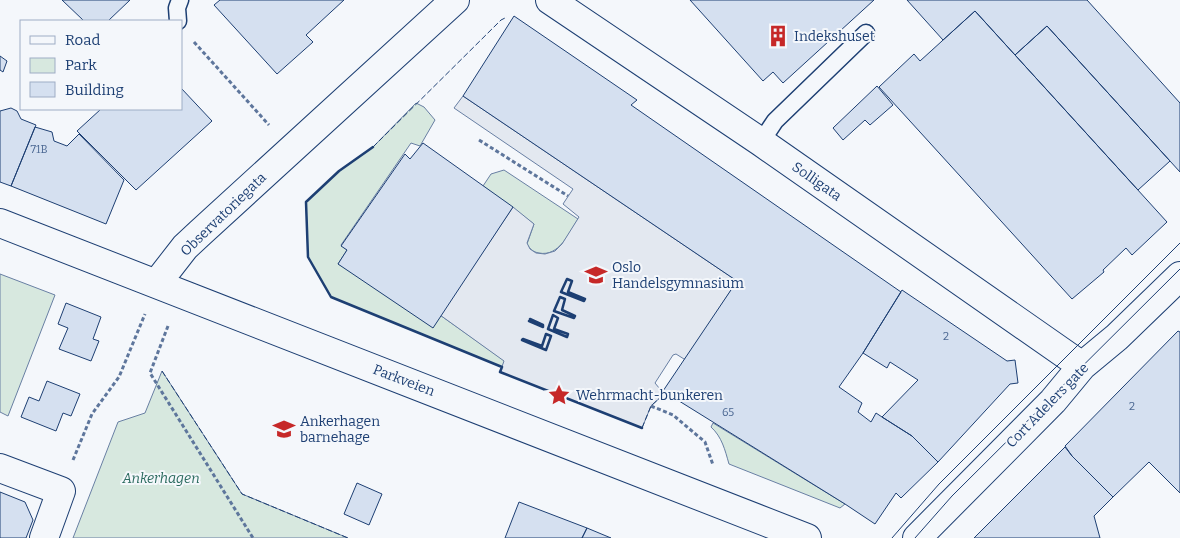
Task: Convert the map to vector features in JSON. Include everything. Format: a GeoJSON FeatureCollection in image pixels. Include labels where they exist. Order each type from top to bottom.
{"type":"FeatureCollection","features":[{"type":"Feature","properties":{"kind":"street","name":"Observatoriegata"},"geometry":{"type":"LineString","coordinates":[[157,283],[185,247],[200,232],[455,0]]}},
{"type":"Feature","properties":{"kind":"street","name":"Solligata"},"geometry":{"type":"LineString","coordinates":[[550,0],[761,142],[1082,366]]}},
{"type":"Feature","properties":{"kind":"street","name":"Parkveien"},"geometry":{"type":"LineString","coordinates":[[0,223],[807,538]]}},
{"type":"Feature","properties":{"kind":"street","name":"Cort Adelers gate"},"geometry":{"type":"LineString","coordinates":[[917,538],[1053,401],[1082,366],[1117,337],[1180,276]]}},
{"type":"Feature","properties":{"kind":"street"},"geometry":{"type":"LineString","coordinates":[[0,468],[61,491],[44,538]]}},
{"type":"Feature","properties":{"kind":"lane"},"geometry":{"type":"LineString","coordinates":[[178,20],[177,8],[180,0]]}},
{"type":"Feature","properties":{"kind":"lane"},"geometry":{"type":"LineString","coordinates":[[761,142],[775,121],[866,32]]}},
{"type":"Feature","properties":{"kind":"path"},"geometry":{"type":"LineString","coordinates":[[205,54],[269,125]]}},
{"type":"Feature","properties":{"kind":"path"},"geometry":{"type":"LineString","coordinates":[[479,140],[568,196]]}},
{"type":"Feature","properties":{"kind":"path"},"geometry":{"type":"LineString","coordinates":[[61,491],[92,414],[119,377],[157,283]]}},
{"type":"Feature","properties":{"kind":"path"},"geometry":{"type":"LineString","coordinates":[[168,326],[150,373],[253,538]]}},
{"type":"Feature","properties":{"kind":"path"},"geometry":{"type":"LineString","coordinates":[[651,406],[673,416],[704,442],[713,466]]}},
{"type":"Feature","properties":{"kind":"green space"},"geometry":{"type":"Polygon","coordinates":[[[416,103],[424,107],[435,120],[420,146],[411,143],[341,245],[347,250],[338,264],[440,315],[505,361],[502,367],[331,297],[308,257],[306,202],[339,171],[373,147],[416,103]]]}},
{"type":"Feature","properties":{"kind":"green space"},"geometry":{"type":"Polygon","coordinates":[[[504,170],[578,219],[558,248],[546,253],[535,252],[531,249],[527,244],[534,224],[483,186],[491,174],[504,170]]]}},
{"type":"Feature","properties":{"kind":"green space"},"geometry":{"type":"Polygon","coordinates":[[[0,274],[55,295],[8,416],[0,412],[0,274]]]}},
{"type":"Feature","properties":{"kind":"green space","name":"Ankerhagen"},"geometry":{"type":"Polygon","coordinates":[[[162,371],[242,494],[348,538],[73,538],[118,422],[145,413],[162,371]]]}},
{"type":"Feature","properties":{"kind":"green space"},"geometry":{"type":"Polygon","coordinates":[[[713,423],[845,504],[840,508],[729,464],[720,439],[711,427],[713,423]]]}},
{"type":"Feature","properties":{"kind":"shaded area"},"geometry":{"type":"Polygon","coordinates":[[[463,96],[737,281],[687,358],[684,359],[676,354],[673,355],[655,383],[664,394],[651,406],[642,428],[500,372],[504,361],[440,315],[513,207],[534,224],[527,243],[530,249],[536,253],[545,254],[555,251],[562,244],[579,217],[563,204],[573,189],[454,108],[463,96]]]}},
{"type":"Feature","properties":{"kind":"building"},"geometry":{"type":"Polygon","coordinates":[[[62,0],[130,0],[109,20],[83,20],[62,0]]]}},
{"type":"Feature","properties":{"kind":"building"},"geometry":{"type":"Polygon","coordinates":[[[220,0],[344,0],[306,35],[313,42],[277,74],[214,5],[220,0]]]}},
{"type":"Feature","properties":{"kind":"building","name":"Indekshuset"},"geometry":{"type":"Polygon","coordinates":[[[690,0],[874,0],[783,83],[773,72],[763,81],[690,0]]]}},
{"type":"Feature","properties":{"kind":"building"},"geometry":{"type":"Polygon","coordinates":[[[907,0],[1087,0],[1180,103],[1180,172],[1047,26],[1015,55],[975,11],[943,40],[907,0]]]}},
{"type":"Feature","properties":{"kind":"building"},"geometry":{"type":"Polygon","coordinates":[[[975,11],[1167,222],[1132,255],[1126,248],[1103,270],[1104,272],[1072,299],[879,87],[914,54],[920,61],[975,11]]]}},
{"type":"Feature","properties":{"kind":"building"},"geometry":{"type":"Polygon","coordinates":[[[514,16],[637,100],[631,105],[901,292],[863,353],[839,387],[862,403],[858,412],[871,422],[876,413],[912,436],[938,462],[901,498],[896,493],[875,524],[663,391],[737,281],[463,96],[514,16]]]}},
{"type":"Feature","properties":{"kind":"building"},"geometry":{"type":"Polygon","coordinates":[[[1047,26],[1170,161],[1138,190],[1015,55],[1047,26]]]}},
{"type":"Feature","properties":{"kind":"building"},"geometry":{"type":"Polygon","coordinates":[[[0,56],[7,61],[3,72],[0,70],[0,56]]]}},
{"type":"Feature","properties":{"kind":"building"},"geometry":{"type":"Polygon","coordinates":[[[877,86],[893,105],[870,125],[865,120],[843,140],[833,128],[877,86]]]}},
{"type":"Feature","properties":{"kind":"building"},"geometry":{"type":"Polygon","coordinates":[[[182,89],[212,121],[136,190],[77,131],[100,110],[182,110],[182,89]]]}},
{"type":"Feature","properties":{"kind":"building"},"geometry":{"type":"Polygon","coordinates":[[[11,108],[17,111],[21,119],[36,125],[11,186],[0,182],[0,111],[11,108]]]}},
{"type":"Feature","properties":{"kind":"building"},"geometry":{"type":"Polygon","coordinates":[[[35,127],[52,132],[54,141],[67,146],[79,134],[124,180],[106,224],[11,186],[35,127]]]}},
{"type":"Feature","properties":{"kind":"building"},"geometry":{"type":"Polygon","coordinates":[[[423,143],[513,207],[433,328],[338,264],[347,250],[341,246],[405,154],[410,159],[423,143]]]}},
{"type":"Feature","properties":{"kind":"building"},"geometry":{"type":"Polygon","coordinates":[[[902,290],[1007,361],[1015,360],[1018,383],[1010,384],[938,462],[912,436],[882,417],[918,380],[890,362],[887,368],[863,353],[902,290]]]}},
{"type":"Feature","properties":{"kind":"building"},"geometry":{"type":"Polygon","coordinates":[[[66,303],[101,317],[93,339],[99,341],[91,361],[59,349],[68,328],[58,324],[66,303]]]}},
{"type":"Feature","properties":{"kind":"building"},"geometry":{"type":"Polygon","coordinates":[[[1178,331],[1180,332],[1180,493],[1149,462],[1113,497],[1072,456],[1065,446],[1178,331]]]}},
{"type":"Feature","properties":{"kind":"building"},"geometry":{"type":"Polygon","coordinates":[[[47,381],[80,394],[71,416],[63,413],[56,431],[21,417],[29,397],[39,401],[47,381]]]}},
{"type":"Feature","properties":{"kind":"building"},"geometry":{"type":"Polygon","coordinates":[[[1065,447],[1113,497],[1094,516],[1100,538],[974,538],[1065,447]]]}},
{"type":"Feature","properties":{"kind":"building"},"geometry":{"type":"Polygon","coordinates":[[[357,483],[382,494],[369,525],[344,514],[357,483]]]}},
{"type":"Feature","properties":{"kind":"building"},"geometry":{"type":"Polygon","coordinates":[[[0,492],[25,502],[33,520],[26,538],[0,538],[0,492]]]}},
{"type":"Feature","properties":{"kind":"building"},"geometry":{"type":"Polygon","coordinates":[[[519,502],[587,528],[582,538],[505,538],[519,502]]]}},
{"type":"Feature","properties":{"kind":"building"},"geometry":{"type":"Polygon","coordinates":[[[587,528],[611,538],[582,538],[587,528]]]}},
{"type":"Feature","properties":{"kind":"tram line"},"geometry":{"type":"LineString","coordinates":[[892,538],[939,484],[1180,243]]}},
{"type":"Feature","properties":{"kind":"tram line"},"geometry":{"type":"LineString","coordinates":[[915,538],[952,496],[1180,269]]}},
{"type":"Feature","properties":{"kind":"fence"},"geometry":{"type":"LineString","coordinates":[[373,147],[501,20],[507,17]]}},
{"type":"Feature","properties":{"kind":"fence"},"geometry":{"type":"LineString","coordinates":[[162,371],[242,494],[348,538]]}},
{"type":"Feature","properties":{"kind":"fence"},"geometry":{"type":"LineString","coordinates":[[642,428],[651,406],[664,394]]}},
{"type":"Feature","properties":{"kind":"wall"},"geometry":{"type":"LineString","coordinates":[[373,147],[339,171],[306,202],[308,257],[331,297],[502,367],[500,372],[642,428]]}},
{"type":"Feature","properties":{"kind":"wall"},"geometry":{"type":"LineString","coordinates":[[567,279],[572,281],[568,292],[585,299],[584,301],[561,292],[567,279]]}},
{"type":"Feature","properties":{"kind":"wall"},"geometry":{"type":"LineString","coordinates":[[560,297],[565,299],[562,310],[575,316],[574,318],[554,311],[560,297]]}},
{"type":"Feature","properties":{"kind":"wall"},"geometry":{"type":"LineString","coordinates":[[553,315],[558,318],[554,329],[568,334],[567,337],[548,329],[553,315]]}},
{"type":"Feature","properties":{"kind":"wall"},"geometry":{"type":"LineString","coordinates":[[529,321],[543,327],[543,325],[530,319]]}},
{"type":"Feature","properties":{"kind":"wall"},"geometry":{"type":"LineString","coordinates":[[546,334],[551,336],[546,350],[522,340],[542,346],[546,334]]}},
{"type":"Feature","properties":{"kind":"place","name":"Indekshuset"},"geometry":{"type":"Point","coordinates":[778,36]}},
{"type":"Feature","properties":{"kind":"place","name":"Oslo Handelsgymnasium"},"geometry":{"type":"Point","coordinates":[596,275]}},
{"type":"Feature","properties":{"kind":"place","name":"Wehrmacht-bunkeren"},"geometry":{"type":"Point","coordinates":[559,395]}},
{"type":"Feature","properties":{"kind":"place","name":"Ankerhagen barnehage"},"geometry":{"type":"Point","coordinates":[284,429]}}]}
